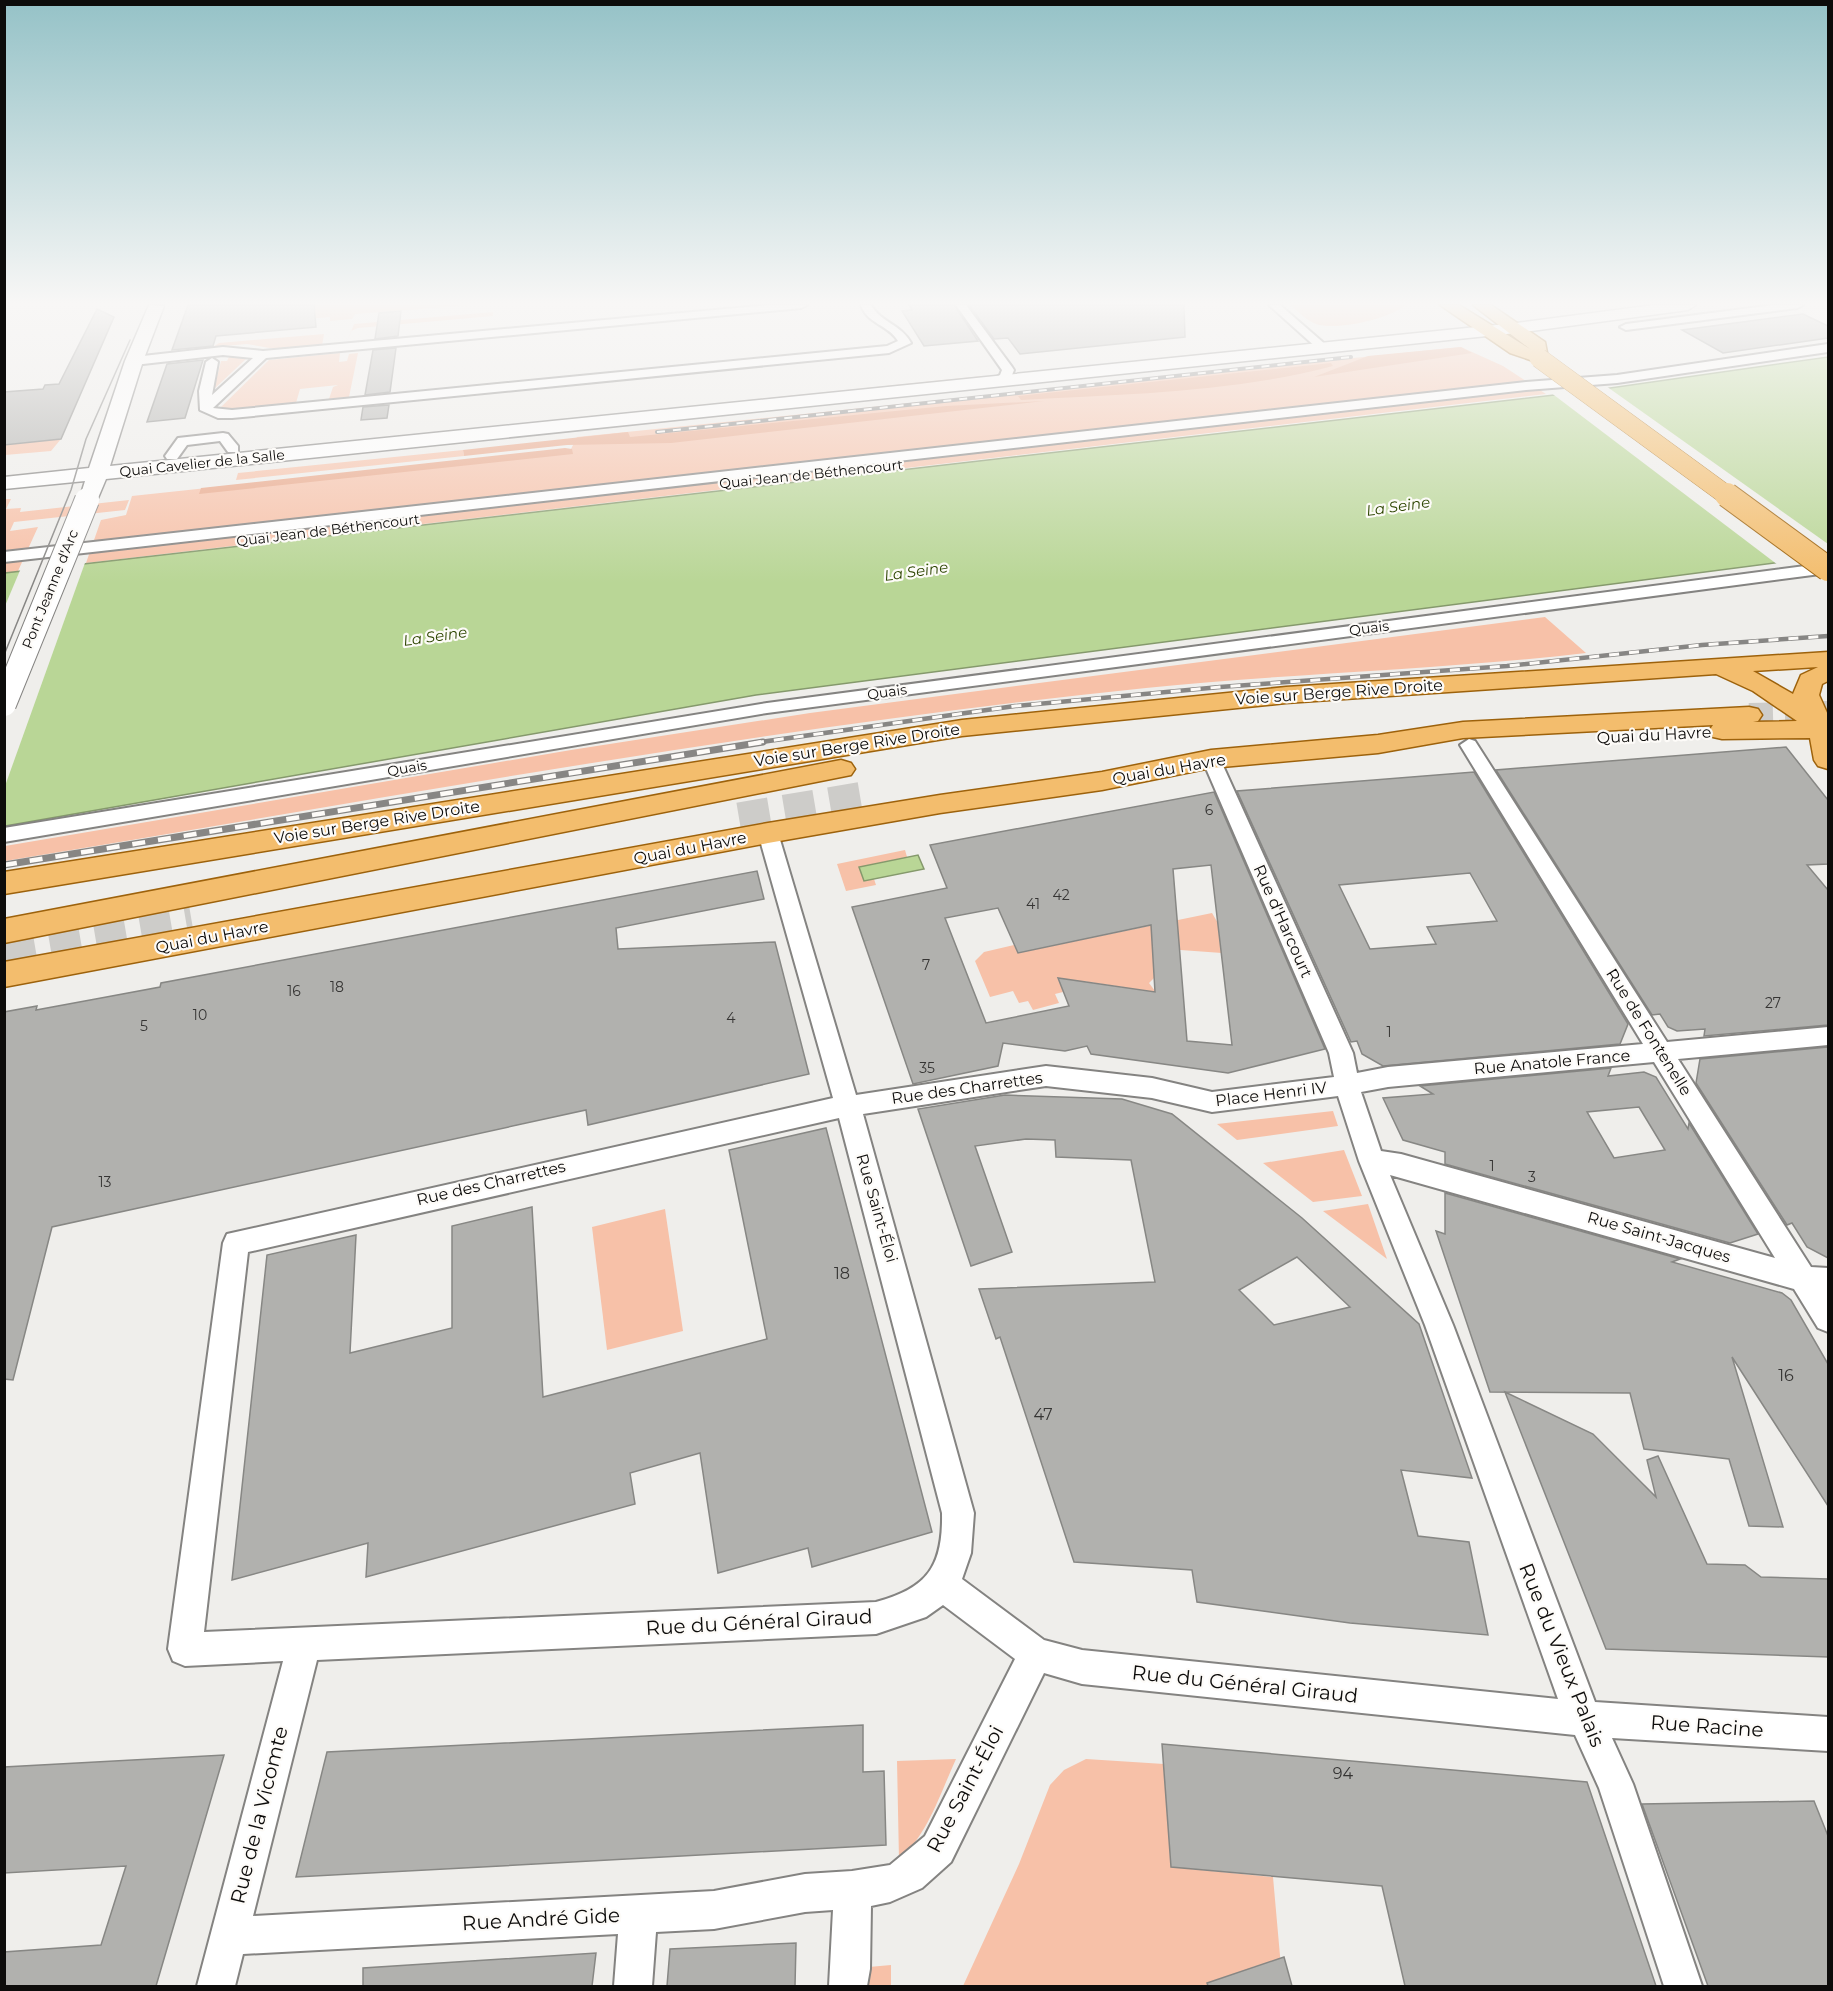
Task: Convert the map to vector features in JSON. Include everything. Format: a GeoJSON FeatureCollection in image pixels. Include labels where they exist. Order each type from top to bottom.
{"type":"FeatureCollection","features":[{"type":"Feature","properties":{"kind":"main road","name":"Pont Jeanne d'Arc"},"geometry":{"type":"LineString","coordinates":[[4,704],[87,501],[121,398]]}},
{"type":"Feature","properties":{"kind":"main road","name":"Quai Cavelier de la Salle"},"geometry":{"type":"LineString","coordinates":[[97,469],[172,456],[233,449],[764,398]]}},
{"type":"Feature","properties":{"kind":"main road","name":"Quai Cavelier de la Salle"},"geometry":{"type":"LineString","coordinates":[[97,469],[781,398]]}},
{"type":"Feature","properties":{"kind":"main road"},"geometry":{"type":"LineString","coordinates":[[1594,398],[1828,569]]}},
{"type":"Feature","properties":{"kind":"main road"},"geometry":{"type":"LineString","coordinates":[[4,472],[97,469]]}},
{"type":"Feature","properties":{"kind":"main road"},"geometry":{"type":"LineString","coordinates":[[4,483],[97,469]]}},
{"type":"Feature","properties":{"kind":"main road","name":"Voie sur Berge Rive Droite"},"geometry":{"type":"LineString","coordinates":[[4,883],[951,730],[1286,694],[1828,659]]}},
{"type":"Feature","properties":{"kind":"main road"},"geometry":{"type":"LineString","coordinates":[[1716,665],[1748,678],[1826,731]]}},
{"type":"Feature","properties":{"kind":"main road"},"geometry":{"type":"LineString","coordinates":[[1828,672],[1819,674],[1810,680],[1806,695],[1826,731],[1828,760]]}},
{"type":"Feature","properties":{"kind":"main road"},"geometry":{"type":"LineString","coordinates":[[4,931],[862,765],[955,751],[1177,726],[1286,694]]}},
{"type":"Feature","properties":{"kind":"main road","name":"Quai du Havre"},"geometry":{"type":"LineString","coordinates":[[4,975],[768,834],[940,804],[1102,781],[1211,759],[1378,744],[1463,730],[1749,715]]}},
{"type":"Feature","properties":{"kind":"main road","name":"Quai du Havre"},"geometry":{"type":"LineString","coordinates":[[1378,744],[1469,745],[1609,736],[1826,731]]}},
{"type":"Feature","properties":{"kind":"main road"},"geometry":{"type":"LineString","coordinates":[[870,796],[1070,767],[1211,759]]}},
{"type":"Feature","properties":{"kind":"main road"},"geometry":{"type":"LineString","coordinates":[[754,786],[768,834]]}},
{"type":"Feature","properties":{"kind":"main road"},"geometry":{"type":"LineString","coordinates":[[191,917],[739,819]]}},
{"type":"Feature","properties":{"kind":"main road"},"geometry":{"type":"LineString","coordinates":[[115,955],[129,906]]}},
{"type":"Feature","properties":{"kind":"main road"},"geometry":{"type":"LineString","coordinates":[[55,966],[68,918]]}},
{"type":"Feature","properties":{"kind":"street"},"geometry":{"type":"LineString","coordinates":[[206,398],[206,411],[232,414],[395,398]]}},
{"type":"Feature","properties":{"kind":"street"},"geometry":{"type":"LineString","coordinates":[[207,406],[216,398]]}},
{"type":"Feature","properties":{"kind":"street","name":"Quai Jean de Béthencourt"},"geometry":{"type":"LineString","coordinates":[[4,557],[1420,398]]}},
{"type":"Feature","properties":{"kind":"street","name":"Quai Jean de Béthencourt"},"geometry":{"type":"LineString","coordinates":[[4,568],[1490,398]]}},
{"type":"Feature","properties":{"kind":"street","name":"Quais"},"geometry":{"type":"LineString","coordinates":[[4,836],[767,708],[1828,569]]}},
{"type":"Feature","properties":{"kind":"street","name":"Rue de Fontenelle"},"geometry":{"type":"LineString","coordinates":[[1469,745],[1661,1052],[1816,1280],[1828,1319]]}},
{"type":"Feature","properties":{"kind":"street","name":"Rue d'Harcourt"},"geometry":{"type":"LineString","coordinates":[[1211,759],[1341,1053],[1348,1085]]}},
{"type":"Feature","properties":{"kind":"street","name":"Rue Saint-Éloi"},"geometry":{"type":"LineString","coordinates":[[768,834],[834,1066],[848,1105],[958,1513],[959,1548],[953,1567],[941,1584]]}},
{"type":"Feature","properties":{"kind":"street","name":"Rue Anatole France"},"geometry":{"type":"LineString","coordinates":[[1348,1085],[1388,1077],[1828,1036]]}},
{"type":"Feature","properties":{"kind":"street","name":"Rue des Charrettes"},"geometry":{"type":"LineString","coordinates":[[185,1649],[236,1242],[535,1173],[848,1105],[1046,1076],[1152,1088]]}},
{"type":"Feature","properties":{"kind":"street","name":"Place Henri IV"},"geometry":{"type":"LineString","coordinates":[[1152,1088],[1212,1102],[1348,1085],[1352,1107],[1372,1161],[1438,1325]]}},
{"type":"Feature","properties":{"kind":"street","name":"Rue Saint-Jacques"},"geometry":{"type":"LineString","coordinates":[[1372,1161],[1401,1165],[1816,1280]]}},
{"type":"Feature","properties":{"kind":"street","name":"Rue du Vieux Palais"},"geometry":{"type":"LineString","coordinates":[[1438,1325],[1560,1660],[1615,1784],[1683,1986]]}},
{"type":"Feature","properties":{"kind":"street","name":"Rue du Général Giraud"},"geometry":{"type":"LineString","coordinates":[[185,1649],[366,1639],[876,1618],[900,1612],[918,1603],[941,1584],[1036,1654],[1082,1667],[1585,1719]]}},
{"type":"Feature","properties":{"kind":"street","name":"Rue de la Vicomte"},"geometry":{"type":"LineString","coordinates":[[216,1986],[304,1644]]}},
{"type":"Feature","properties":{"kind":"street","name":"Rue Saint-Éloi"},"geometry":{"type":"LineString","coordinates":[[852,1890],[894,1885],[922,1866],[938,1849],[1036,1654]]}},
{"type":"Feature","properties":{"kind":"street","name":"Rue Racine"},"geometry":{"type":"LineString","coordinates":[[1585,1719],[1828,1734]]}},
{"type":"Feature","properties":{"kind":"street"},"geometry":{"type":"LineString","coordinates":[[848,1986],[851,1969],[852,1890]]}},
{"type":"Feature","properties":{"kind":"street","name":"Rue André Gide"},"geometry":{"type":"LineString","coordinates":[[229,1936],[714,1910],[805,1893],[852,1890]]}},
{"type":"Feature","properties":{"kind":"street"},"geometry":{"type":"LineString","coordinates":[[633,1986],[638,1914]]}},
{"type":"Feature","properties":{"kind":"shaded area"},"geometry":{"type":"Polygon","coordinates":[[[230,398],[297,398],[296,403],[229,409],[221,407],[230,398]]]}},
{"type":"Feature","properties":{"kind":"shaded area"},"geometry":{"type":"Polygon","coordinates":[[[770,398],[785,398],[196,457],[770,398]]]}},
{"type":"Feature","properties":{"kind":"shaded area"},"geometry":{"type":"Polygon","coordinates":[[[961,398],[1512,398],[86,563],[101,520],[126,515],[132,496],[571,449],[577,437],[961,398]]]}},
{"type":"Feature","properties":{"kind":"shaded area"},"geometry":{"type":"Polygon","coordinates":[[[1019,398],[1062,398],[1021,400],[1019,398]]]}},
{"type":"Feature","properties":{"kind":"shaded area"},"geometry":{"type":"Polygon","coordinates":[[[1044,401],[671,443],[567,445],[464,456],[463,450],[628,432],[630,437],[946,406],[1044,401]]]}},
{"type":"Feature","properties":{"kind":"shaded area"},"geometry":{"type":"Polygon","coordinates":[[[61,439],[51,451],[5,455],[5,445],[61,439]]]}},
{"type":"Feature","properties":{"kind":"shaded area"},"geometry":{"type":"Polygon","coordinates":[[[572,449],[573,454],[199,494],[201,488],[572,449]]]}},
{"type":"Feature","properties":{"kind":"shaded area"},"geometry":{"type":"Polygon","coordinates":[[[463,450],[464,456],[236,480],[238,473],[463,450]]]}},
{"type":"Feature","properties":{"kind":"shaded area"},"geometry":{"type":"Polygon","coordinates":[[[4,499],[11,499],[6,509],[21,508],[20,512],[129,500],[125,510],[14,522],[10,531],[38,527],[18,571],[5,573],[4,499]]]}},
{"type":"Feature","properties":{"kind":"shaded area"},"geometry":{"type":"Polygon","coordinates":[[[1545,617],[1586,653],[1476,664],[1146,688],[1003,704],[574,766],[5,861],[5,846],[571,750],[810,713],[1545,617]]]}},
{"type":"Feature","properties":{"kind":"shaded area"},"geometry":{"type":"Polygon","coordinates":[[[905,850],[907,857],[859,867],[864,881],[874,879],[876,885],[846,891],[837,864],[905,850]]]}},
{"type":"Feature","properties":{"kind":"shaded area"},"geometry":{"type":"Polygon","coordinates":[[[1212,913],[1225,935],[1222,953],[1153,948],[1154,978],[1149,983],[1155,991],[1156,1017],[1126,1032],[1123,987],[1082,981],[1061,985],[1063,992],[1055,994],[1059,1003],[1033,1010],[1028,1001],[1019,1003],[1013,991],[990,997],[975,961],[984,952],[1014,945],[1018,953],[1212,913]]]}},
{"type":"Feature","properties":{"kind":"shaded area"},"geometry":{"type":"Polygon","coordinates":[[[1333,1111],[1338,1126],[1237,1140],[1217,1124],[1333,1111]]]}},
{"type":"Feature","properties":{"kind":"shaded area"},"geometry":{"type":"Polygon","coordinates":[[[1344,1150],[1362,1196],[1313,1202],[1263,1163],[1344,1150]]]}},
{"type":"Feature","properties":{"kind":"shaded area"},"geometry":{"type":"Polygon","coordinates":[[[1368,1204],[1387,1259],[1323,1211],[1368,1204]]]}},
{"type":"Feature","properties":{"kind":"shaded area"},"geometry":{"type":"Polygon","coordinates":[[[665,1209],[683,1331],[607,1350],[592,1227],[665,1209]]]}},
{"type":"Feature","properties":{"kind":"shaded area"},"geometry":{"type":"Polygon","coordinates":[[[956,1759],[926,1826],[899,1860],[897,1761],[956,1759]]]}},
{"type":"Feature","properties":{"kind":"shaded area"},"geometry":{"type":"Polygon","coordinates":[[[1086,1759],[1164,1764],[1171,1867],[1273,1877],[1281,1967],[1258,1975],[1255,1966],[1249,1969],[1253,1977],[1220,1979],[1222,1986],[963,1986],[1019,1864],[1050,1785],[1064,1770],[1086,1759]]]}},
{"type":"Feature","properties":{"kind":"shaded area"},"geometry":{"type":"Polygon","coordinates":[[[891,1965],[891,1986],[865,1986],[869,1967],[891,1965]]]}},
{"type":"Feature","properties":{"kind":"water","name":"La Seine"},"geometry":{"type":"Polygon","coordinates":[[[1529,398],[1828,398],[1828,556],[756,695],[5,826],[5,573],[1529,398]]]}},
{"type":"Feature","properties":{"kind":"water"},"geometry":{"type":"Polygon","coordinates":[[[918,855],[924,869],[864,881],[859,867],[918,855]]]}},
{"type":"Feature","properties":{"kind":"pier"},"geometry":{"type":"Polygon","coordinates":[[[1558,398],[1623,398],[1828,544],[1828,559],[1778,565],[1558,398]]]}},
{"type":"Feature","properties":{"kind":"pier"},"geometry":{"type":"Polygon","coordinates":[[[86,560],[5,786],[5,606],[21,568],[86,560]]]}},
{"type":"Feature","properties":{"kind":"building"},"geometry":{"type":"Polygon","coordinates":[[[4,398],[79,398],[61,439],[4,445],[4,398]]]}},
{"type":"Feature","properties":{"kind":"building"},"geometry":{"type":"Polygon","coordinates":[[[155,398],[191,398],[185,418],[147,422],[155,398]]]}},
{"type":"Feature","properties":{"kind":"building"},"geometry":{"type":"Polygon","coordinates":[[[389,405],[387,418],[361,420],[363,407],[389,405]]]}},
{"type":"Feature","properties":{"kind":"building"},"geometry":{"type":"Polygon","coordinates":[[[1786,747],[1828,800],[1828,864],[1807,865],[1828,890],[1828,1025],[1704,1036],[1705,1029],[1677,1031],[1668,1027],[1660,1014],[1652,1015],[1496,770],[1786,747]]]}},
{"type":"Feature","properties":{"kind":"building"},"geometry":{"type":"Polygon","coordinates":[[[1474,772],[1628,1024],[1620,1044],[1383,1066],[1362,1054],[1357,1041],[1351,1042],[1237,791],[1474,772]],[[1470,873],[1339,885],[1370,949],[1436,944],[1427,927],[1497,921],[1470,873]]]}},
{"type":"Feature","properties":{"kind":"building"},"geometry":{"type":"Polygon","coordinates":[[[1214,792],[1325,1049],[1228,1073],[1091,1054],[1087,1046],[1065,1051],[1003,1043],[998,1066],[913,1084],[852,907],[947,888],[930,845],[1214,792]],[[1211,865],[1173,869],[1187,1041],[1232,1045],[1211,865]],[[998,908],[945,918],[986,1023],[1069,1006],[1058,978],[1155,992],[1151,925],[1018,953],[998,908]]]}},
{"type":"Feature","properties":{"kind":"building"},"geometry":{"type":"Polygon","coordinates":[[[757,871],[764,899],[616,928],[618,949],[775,942],[809,1074],[588,1125],[586,1110],[52,1227],[13,1380],[4,1379],[4,1012],[37,1006],[36,1010],[160,987],[161,983],[757,871]]]}},
{"type":"Feature","properties":{"kind":"building"},"geometry":{"type":"Polygon","coordinates":[[[1828,1047],[1828,1258],[1807,1247],[1792,1223],[1787,1225],[1696,1083],[1700,1059],[1828,1047]]]}},
{"type":"Feature","properties":{"kind":"building"},"geometry":{"type":"Polygon","coordinates":[[[1611,1068],[1608,1076],[1644,1072],[1656,1077],[1688,1129],[1689,1123],[1758,1234],[1730,1243],[1445,1164],[1445,1152],[1403,1140],[1383,1098],[1433,1094],[1420,1086],[1611,1068]],[[1639,1107],[1587,1112],[1614,1158],[1665,1150],[1639,1107]]]}},
{"type":"Feature","properties":{"kind":"building"},"geometry":{"type":"Polygon","coordinates":[[[1005,1095],[1122,1099],[1172,1114],[1302,1218],[1419,1324],[1472,1478],[1401,1470],[1418,1536],[1469,1542],[1488,1635],[1350,1623],[1197,1602],[1192,1570],[1074,1562],[1000,1337],[996,1339],[979,1289],[1155,1282],[1131,1160],[1056,1157],[1055,1140],[1026,1139],[975,1146],[1012,1252],[971,1266],[918,1109],[1005,1095]],[[1297,1257],[1239,1290],[1274,1325],[1350,1307],[1297,1257]]]}},
{"type":"Feature","properties":{"kind":"building"},"geometry":{"type":"Polygon","coordinates":[[[826,1128],[932,1532],[812,1567],[808,1548],[718,1573],[700,1453],[630,1473],[635,1504],[366,1577],[368,1543],[232,1580],[267,1255],[356,1235],[350,1353],[452,1328],[452,1226],[532,1207],[543,1397],[767,1339],[729,1150],[826,1128]]]}},
{"type":"Feature","properties":{"kind":"building"},"geometry":{"type":"Polygon","coordinates":[[[1445,1193],[1680,1259],[1672,1262],[1782,1293],[1791,1300],[1828,1364],[1828,1506],[1732,1357],[1783,1527],[1749,1526],[1729,1459],[1644,1449],[1630,1393],[1490,1392],[1436,1231],[1445,1234],[1445,1193]]]}},
{"type":"Feature","properties":{"kind":"building"},"geometry":{"type":"Polygon","coordinates":[[[1505,1392],[1593,1434],[1656,1497],[1647,1460],[1658,1456],[1707,1564],[1745,1565],[1761,1577],[1828,1579],[1828,1657],[1606,1649],[1505,1392]]]}},
{"type":"Feature","properties":{"kind":"building"},"geometry":{"type":"Polygon","coordinates":[[[863,1725],[863,1772],[884,1771],[886,1845],[296,1877],[327,1752],[863,1725]]]}},
{"type":"Feature","properties":{"kind":"building"},"geometry":{"type":"Polygon","coordinates":[[[1162,1744],[1587,1782],[1656,1986],[1405,1986],[1382,1886],[1171,1867],[1162,1744]]]}},
{"type":"Feature","properties":{"kind":"building"},"geometry":{"type":"Polygon","coordinates":[[[224,1755],[156,1986],[4,1986],[4,1952],[101,1945],[126,1866],[4,1873],[4,1767],[224,1755]]]}},
{"type":"Feature","properties":{"kind":"building"},"geometry":{"type":"Polygon","coordinates":[[[1814,1801],[1828,1836],[1828,1986],[1708,1986],[1642,1804],[1814,1801]]]}},
{"type":"Feature","properties":{"kind":"building"},"geometry":{"type":"Polygon","coordinates":[[[796,1943],[795,1986],[667,1986],[670,1949],[796,1943]]]}},
{"type":"Feature","properties":{"kind":"building"},"geometry":{"type":"Polygon","coordinates":[[[596,1953],[592,1986],[363,1986],[363,1968],[596,1953]]]}},
{"type":"Feature","properties":{"kind":"building"},"geometry":{"type":"Polygon","coordinates":[[[1284,1957],[1292,1986],[1208,1986],[1207,1983],[1284,1957]]]}},
{"type":"Feature","properties":{"kind":"tunnel"},"geometry":{"type":"LineString","coordinates":[[1749,715],[1828,713]]}},
{"type":"Feature","properties":{"kind":"tunnel"},"geometry":{"type":"LineString","coordinates":[[739,818],[870,796]]}},
{"type":"Feature","properties":{"kind":"tunnel"},"geometry":{"type":"LineString","coordinates":[[4,949],[191,917]]}},
{"type":"Feature","properties":{"kind":"tram line"},"geometry":{"type":"LineString","coordinates":[[4,655],[71,490],[86,439],[104,398]]}},
{"type":"Feature","properties":{"kind":"railway"},"geometry":{"type":"LineString","coordinates":[[657,432],[972,398]]}},
{"type":"Feature","properties":{"kind":"railway"},"geometry":{"type":"LineString","coordinates":[[754,743],[1015,706],[1220,687],[1507,666],[1702,645],[1828,636]]}},
{"type":"Feature","properties":{"kind":"railway"},"geometry":{"type":"LineString","coordinates":[[4,865],[763,742]]}}]}
